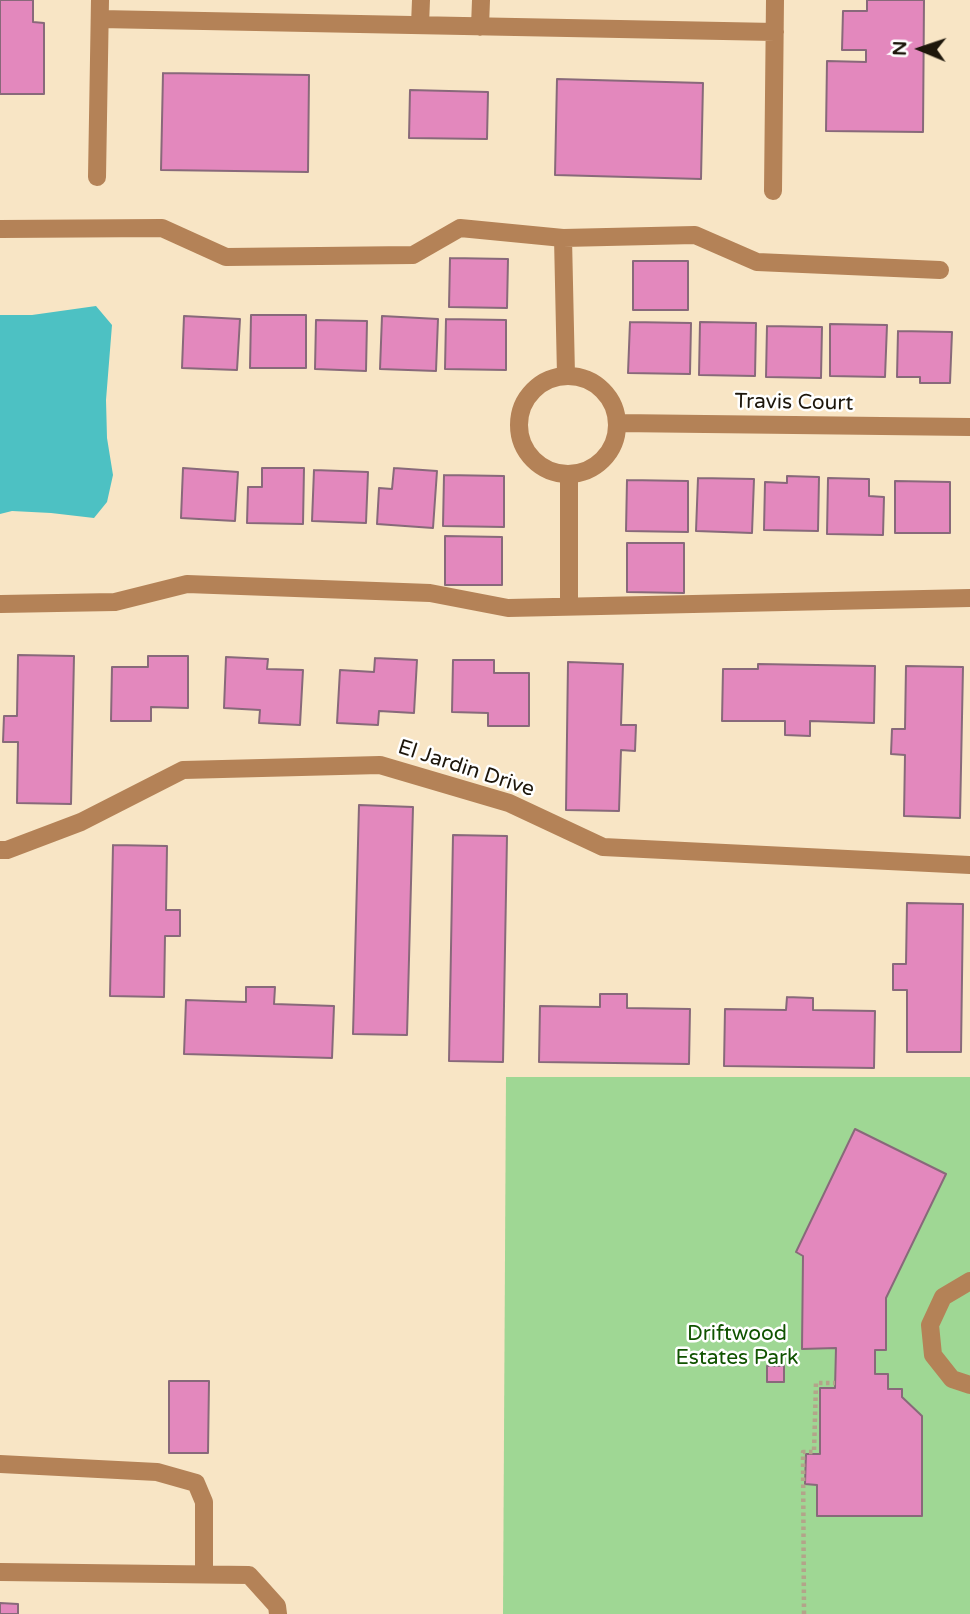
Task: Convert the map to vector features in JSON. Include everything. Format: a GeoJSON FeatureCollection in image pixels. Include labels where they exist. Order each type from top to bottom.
{"type":"FeatureCollection","features":[{"type":"Feature","properties":{"kind":"street"},"geometry":{"type":"LineString","coordinates":[[97,177],[100,0]]}},
{"type":"Feature","properties":{"kind":"street"},"geometry":{"type":"LineString","coordinates":[[420,25],[421,0]]}},
{"type":"Feature","properties":{"kind":"street"},"geometry":{"type":"LineString","coordinates":[[480,27],[481,0]]}},
{"type":"Feature","properties":{"kind":"street"},"geometry":{"type":"LineString","coordinates":[[773,191],[775,0]]}},
{"type":"Feature","properties":{"kind":"street"},"geometry":{"type":"LineString","coordinates":[[100,19],[775,32]]}},
{"type":"Feature","properties":{"kind":"street"},"geometry":{"type":"LineString","coordinates":[[0,229],[162,228],[226,257],[413,255],[460,228],[563,238],[695,235],[757,262],[940,270]]}},
{"type":"Feature","properties":{"kind":"street"},"geometry":{"type":"LineString","coordinates":[[563,238],[566,375]]}},
{"type":"Feature","properties":{"kind":"street"},"geometry":{"type":"LineString","coordinates":[[566,375],[585,378],[602,388],[613,404],[618,423],[614,442],[604,459],[589,471],[569,475],[550,472],[534,462],[522,446],[518,427],[521,407],[531,391],[547,379],[566,375]]}},
{"type":"Feature","properties":{"kind":"street","name":"Travis Court"},"geometry":{"type":"LineString","coordinates":[[618,423],[970,428]]}},
{"type":"Feature","properties":{"kind":"street"},"geometry":{"type":"LineString","coordinates":[[569,475],[569,606]]}},
{"type":"Feature","properties":{"kind":"street"},"geometry":{"type":"LineString","coordinates":[[0,604],[116,602],[187,584],[430,593],[508,608],[970,598]]}},
{"type":"Feature","properties":{"kind":"street","name":"El Jardin Drive"},"geometry":{"type":"LineString","coordinates":[[0,850],[7,850],[80,822],[183,770],[380,765],[509,803],[603,847],[970,865]]}},
{"type":"Feature","properties":{"kind":"street"},"geometry":{"type":"LineString","coordinates":[[970,1281],[943,1297],[930,1325],[933,1355],[952,1379],[970,1385]]}},
{"type":"Feature","properties":{"kind":"street"},"geometry":{"type":"LineString","coordinates":[[0,1464],[158,1472],[196,1483],[204,1502],[204,1574]]}},
{"type":"Feature","properties":{"kind":"street"},"geometry":{"type":"LineString","coordinates":[[0,1572],[249,1575],[277,1606],[278,1614]]}},
{"type":"Feature","properties":{"kind":"path"},"geometry":{"type":"LineString","coordinates":[[804,1614],[803,1452],[814,1452],[816,1383],[835,1383]]}},
{"type":"Feature","properties":{"kind":"green space","name":"Driftwood Estates Park"},"geometry":{"type":"Polygon","coordinates":[[[506,1077],[970,1077],[970,1614],[503,1614],[506,1077]]]}},
{"type":"Feature","properties":{"kind":"water"},"geometry":{"type":"Polygon","coordinates":[[[96,306],[112,325],[106,400],[107,438],[113,475],[107,502],[94,518],[12,511],[0,514],[0,315],[32,315],[96,306]]]}},
{"type":"Feature","properties":{"kind":"building"},"geometry":{"type":"Polygon","coordinates":[[[0,0],[33,0],[33,22],[44,23],[44,94],[0,94],[0,0]]]}},
{"type":"Feature","properties":{"kind":"building"},"geometry":{"type":"Polygon","coordinates":[[[867,0],[924,0],[923,132],[826,131],[827,61],[866,62],[866,50],[842,50],[843,11],[867,11],[867,0]]]}},
{"type":"Feature","properties":{"kind":"building"},"geometry":{"type":"Polygon","coordinates":[[[163,73],[309,75],[308,172],[161,170],[163,73]]]}},
{"type":"Feature","properties":{"kind":"building"},"geometry":{"type":"Polygon","coordinates":[[[557,79],[703,83],[701,179],[555,175],[557,79]]]}},
{"type":"Feature","properties":{"kind":"building"},"geometry":{"type":"Polygon","coordinates":[[[410,90],[488,92],[487,139],[409,138],[410,90]]]}},
{"type":"Feature","properties":{"kind":"building"},"geometry":{"type":"Polygon","coordinates":[[[450,258],[508,259],[507,308],[449,307],[450,258]]]}},
{"type":"Feature","properties":{"kind":"building"},"geometry":{"type":"Polygon","coordinates":[[[633,261],[688,261],[688,310],[633,310],[633,261]]]}},
{"type":"Feature","properties":{"kind":"building"},"geometry":{"type":"Polygon","coordinates":[[[251,315],[306,315],[306,368],[250,368],[251,315]]]}},
{"type":"Feature","properties":{"kind":"building"},"geometry":{"type":"Polygon","coordinates":[[[184,316],[240,319],[237,370],[182,368],[184,316]]]}},
{"type":"Feature","properties":{"kind":"building"},"geometry":{"type":"Polygon","coordinates":[[[382,316],[438,319],[436,371],[380,369],[382,316]]]}},
{"type":"Feature","properties":{"kind":"building"},"geometry":{"type":"Polygon","coordinates":[[[446,319],[506,320],[506,370],[445,369],[446,319]]]}},
{"type":"Feature","properties":{"kind":"building"},"geometry":{"type":"Polygon","coordinates":[[[316,320],[367,321],[366,371],[315,369],[316,320]]]}},
{"type":"Feature","properties":{"kind":"building"},"geometry":{"type":"Polygon","coordinates":[[[630,322],[691,323],[690,374],[628,373],[630,322]]]}},
{"type":"Feature","properties":{"kind":"building"},"geometry":{"type":"Polygon","coordinates":[[[700,322],[756,323],[755,376],[699,375],[700,322]]]}},
{"type":"Feature","properties":{"kind":"building"},"geometry":{"type":"Polygon","coordinates":[[[830,324],[887,325],[885,377],[830,376],[830,324]]]}},
{"type":"Feature","properties":{"kind":"building"},"geometry":{"type":"Polygon","coordinates":[[[767,326],[822,327],[821,378],[766,377],[767,326]]]}},
{"type":"Feature","properties":{"kind":"building"},"geometry":{"type":"Polygon","coordinates":[[[898,331],[952,332],[950,383],[920,383],[920,377],[897,377],[898,331]]]}},
{"type":"Feature","properties":{"kind":"building"},"geometry":{"type":"Polygon","coordinates":[[[183,468],[238,472],[235,521],[181,518],[183,468]]]}},
{"type":"Feature","properties":{"kind":"building"},"geometry":{"type":"Polygon","coordinates":[[[262,468],[304,468],[303,524],[247,523],[248,487],[262,487],[262,468]]]}},
{"type":"Feature","properties":{"kind":"building"},"geometry":{"type":"Polygon","coordinates":[[[394,468],[437,471],[433,528],[377,524],[379,488],[392,489],[394,468]]]}},
{"type":"Feature","properties":{"kind":"building"},"geometry":{"type":"Polygon","coordinates":[[[314,470],[368,472],[366,523],[312,521],[314,470]]]}},
{"type":"Feature","properties":{"kind":"building"},"geometry":{"type":"Polygon","coordinates":[[[444,475],[504,476],[504,527],[443,526],[444,475]]]}},
{"type":"Feature","properties":{"kind":"building"},"geometry":{"type":"Polygon","coordinates":[[[787,476],[819,477],[818,531],[764,530],[765,482],[787,483],[787,476]]]}},
{"type":"Feature","properties":{"kind":"building"},"geometry":{"type":"Polygon","coordinates":[[[698,478],[754,479],[752,533],[696,531],[698,478]]]}},
{"type":"Feature","properties":{"kind":"building"},"geometry":{"type":"Polygon","coordinates":[[[828,478],[869,479],[869,496],[884,497],[883,535],[827,534],[828,478]]]}},
{"type":"Feature","properties":{"kind":"building"},"geometry":{"type":"Polygon","coordinates":[[[627,480],[688,481],[688,532],[626,531],[627,480]]]}},
{"type":"Feature","properties":{"kind":"building"},"geometry":{"type":"Polygon","coordinates":[[[895,481],[950,482],[950,533],[895,533],[895,481]]]}},
{"type":"Feature","properties":{"kind":"building"},"geometry":{"type":"Polygon","coordinates":[[[445,536],[502,537],[502,585],[445,585],[445,536]]]}},
{"type":"Feature","properties":{"kind":"building"},"geometry":{"type":"Polygon","coordinates":[[[627,543],[684,543],[684,593],[627,592],[627,543]]]}},
{"type":"Feature","properties":{"kind":"building"},"geometry":{"type":"Polygon","coordinates":[[[18,655],[74,656],[71,804],[17,803],[18,742],[3,742],[4,716],[17,716],[18,655]]]}},
{"type":"Feature","properties":{"kind":"building"},"geometry":{"type":"Polygon","coordinates":[[[148,656],[188,656],[188,708],[151,707],[151,721],[111,721],[112,667],[148,667],[148,656]]]}},
{"type":"Feature","properties":{"kind":"building"},"geometry":{"type":"Polygon","coordinates":[[[226,657],[268,659],[267,669],[303,670],[300,725],[259,723],[260,710],[224,708],[226,657]]]}},
{"type":"Feature","properties":{"kind":"building"},"geometry":{"type":"Polygon","coordinates":[[[375,658],[417,660],[414,713],[379,711],[378,725],[337,723],[340,670],[374,672],[375,658]]]}},
{"type":"Feature","properties":{"kind":"building"},"geometry":{"type":"Polygon","coordinates":[[[453,660],[494,660],[494,673],[529,673],[529,726],[488,726],[488,713],[452,712],[453,660]]]}},
{"type":"Feature","properties":{"kind":"building"},"geometry":{"type":"Polygon","coordinates":[[[568,662],[623,664],[621,725],[636,725],[635,751],[621,750],[619,811],[566,810],[568,662]]]}},
{"type":"Feature","properties":{"kind":"building"},"geometry":{"type":"Polygon","coordinates":[[[758,664],[875,666],[874,723],[810,721],[810,736],[785,735],[785,721],[722,721],[723,669],[758,669],[758,664]]]}},
{"type":"Feature","properties":{"kind":"building"},"geometry":{"type":"Polygon","coordinates":[[[906,666],[963,667],[960,818],[904,816],[905,755],[891,754],[892,729],[905,729],[906,666]]]}},
{"type":"Feature","properties":{"kind":"building"},"geometry":{"type":"Polygon","coordinates":[[[359,805],[413,807],[407,1035],[353,1034],[359,805]]]}},
{"type":"Feature","properties":{"kind":"building"},"geometry":{"type":"Polygon","coordinates":[[[453,835],[507,836],[503,1062],[449,1061],[453,835]]]}},
{"type":"Feature","properties":{"kind":"building"},"geometry":{"type":"Polygon","coordinates":[[[113,845],[167,846],[166,910],[180,910],[180,936],[165,936],[164,997],[110,996],[113,845]]]}},
{"type":"Feature","properties":{"kind":"building"},"geometry":{"type":"Polygon","coordinates":[[[907,903],[963,904],[961,1052],[907,1052],[907,990],[893,990],[893,964],[906,964],[907,903]]]}},
{"type":"Feature","properties":{"kind":"building"},"geometry":{"type":"Polygon","coordinates":[[[246,987],[275,987],[274,1004],[334,1006],[332,1058],[184,1054],[186,1000],[246,1002],[246,987]]]}},
{"type":"Feature","properties":{"kind":"building"},"geometry":{"type":"Polygon","coordinates":[[[600,994],[627,994],[627,1008],[690,1009],[689,1064],[539,1062],[540,1006],[600,1007],[600,994]]]}},
{"type":"Feature","properties":{"kind":"building"},"geometry":{"type":"Polygon","coordinates":[[[787,997],[813,998],[813,1010],[875,1011],[874,1068],[724,1066],[725,1009],[786,1010],[787,997]]]}},
{"type":"Feature","properties":{"kind":"building"},"geometry":{"type":"Polygon","coordinates":[[[855,1129],[946,1174],[886,1298],[886,1350],[875,1350],[875,1374],[888,1374],[888,1389],[902,1389],[902,1397],[922,1416],[922,1516],[817,1516],[817,1485],[805,1484],[806,1454],[820,1454],[820,1388],[835,1388],[836,1348],[802,1349],[803,1256],[796,1252],[855,1129]]]}},
{"type":"Feature","properties":{"kind":"building"},"geometry":{"type":"Polygon","coordinates":[[[767,1366],[784,1366],[784,1382],[767,1382],[767,1366]]]}},
{"type":"Feature","properties":{"kind":"building"},"geometry":{"type":"Polygon","coordinates":[[[169,1381],[209,1381],[208,1453],[169,1453],[169,1381]]]}},
{"type":"Feature","properties":{"kind":"building"},"geometry":{"type":"Polygon","coordinates":[[[0,1603],[18,1604],[18,1614],[0,1614],[0,1603]]]}}]}
